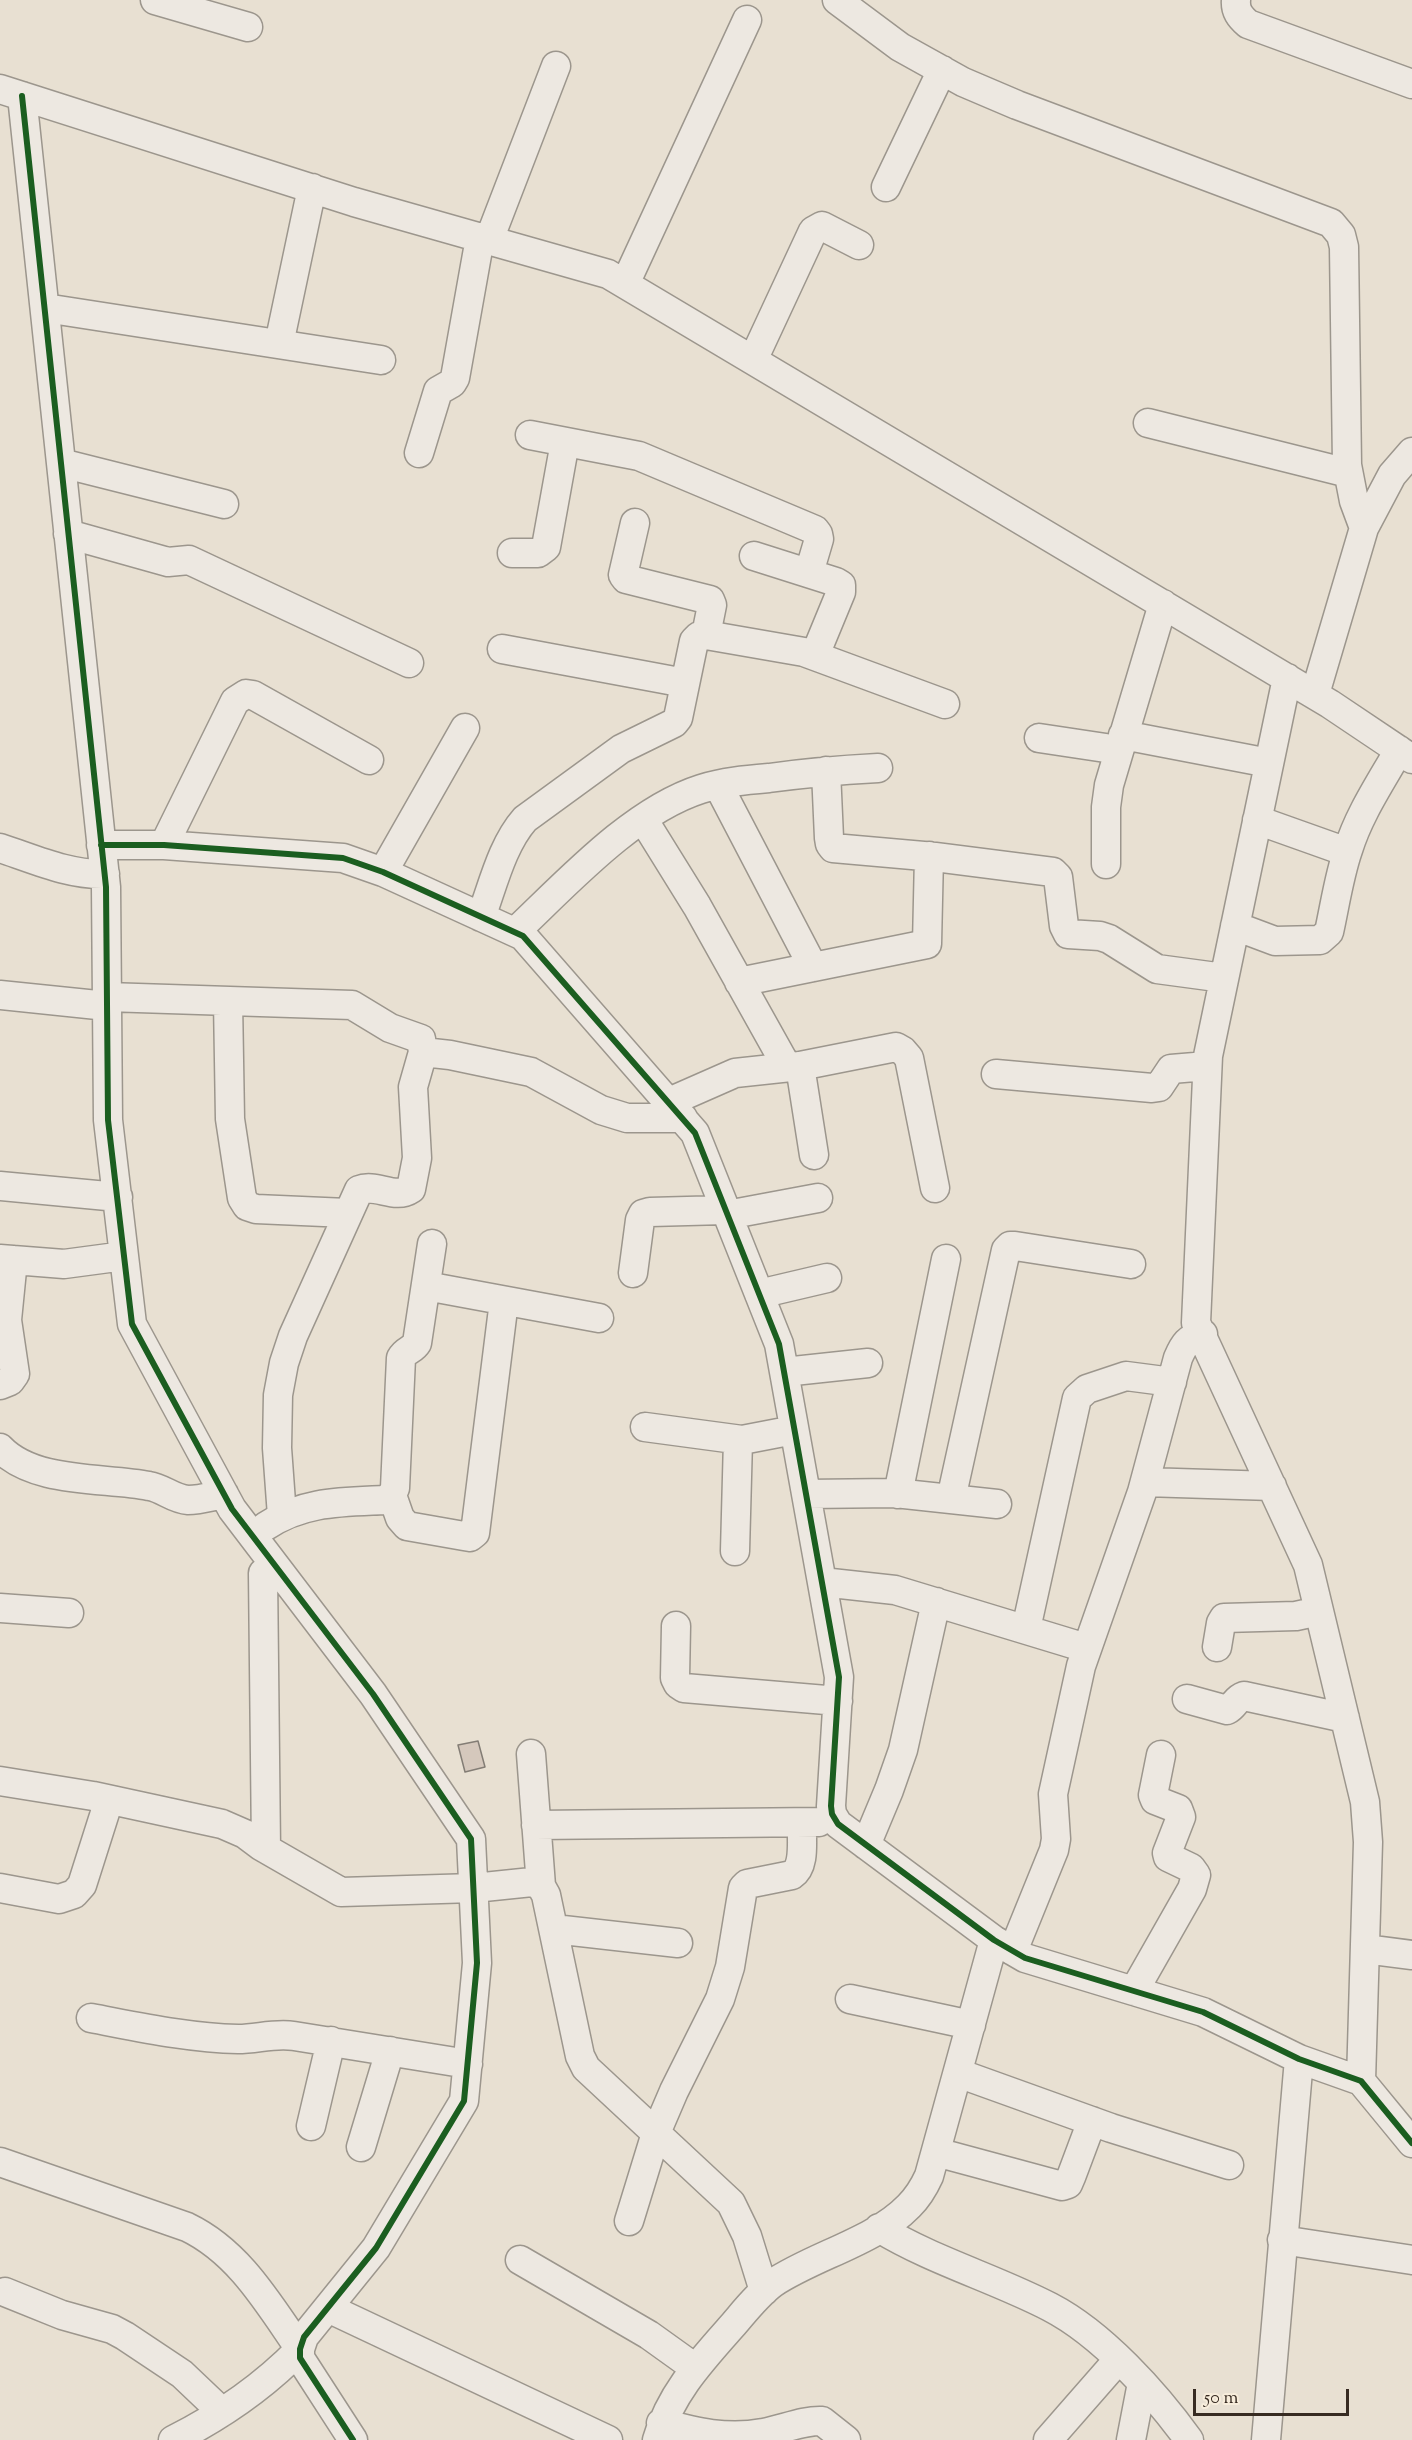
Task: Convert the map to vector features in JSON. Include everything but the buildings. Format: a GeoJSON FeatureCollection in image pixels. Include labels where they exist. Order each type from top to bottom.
{"type":"FeatureCollection","features":[{"type":"Feature","properties":{"kind":"street"},"geometry":{"type":"LineString","coordinates":[[155,0],[248,27]]}},
{"type":"Feature","properties":{"kind":"street"},"geometry":{"type":"LineString","coordinates":[[837,0],[900,47],[942,70],[1017,105],[1331,223],[1341,235],[1344,247],[1348,472],[1354,501],[1364,528]]}},
{"type":"Feature","properties":{"kind":"street"},"geometry":{"type":"LineString","coordinates":[[1236,0],[1240,17],[1248,24],[1412,84]]}},
{"type":"Feature","properties":{"kind":"street"},"geometry":{"type":"LineString","coordinates":[[625,284],[747,20]]}},
{"type":"Feature","properties":{"kind":"street"},"geometry":{"type":"LineString","coordinates":[[419,453],[438,392],[452,383],[455,378],[485,239],[556,66]]}},
{"type":"Feature","properties":{"kind":"street"},"geometry":{"type":"LineString","coordinates":[[886,187],[942,70]]}},
{"type":"Feature","properties":{"kind":"street"},"geometry":{"type":"LineString","coordinates":[[353,2440],[300,2358],[300,2349],[304,2337],[376,2248],[464,2101],[477,1963],[471,1839],[373,1694],[278,1570],[224,1494],[132,1324],[108,1120],[105,874],[45,308],[11,92],[312,188],[608,274],[1315,694],[1406,754],[1361,817],[1347,852],[1326,937],[1320,940],[1275,941],[1235,926]]}},
{"type":"Feature","properties":{"kind":"street"},"geometry":{"type":"LineString","coordinates":[[279,344],[312,188]]}},
{"type":"Feature","properties":{"kind":"street"},"geometry":{"type":"LineString","coordinates":[[753,360],[813,231],[822,226],[859,244]]}},
{"type":"Feature","properties":{"kind":"street"},"geometry":{"type":"LineString","coordinates":[[45,308],[381,360]]}},
{"type":"Feature","properties":{"kind":"street"},"geometry":{"type":"LineString","coordinates":[[1148,423],[1348,472]]}},
{"type":"Feature","properties":{"kind":"street"},"geometry":{"type":"LineString","coordinates":[[530,435],[639,456],[815,530],[819,538],[809,573]]}},
{"type":"Feature","properties":{"kind":"street"},"geometry":{"type":"LineString","coordinates":[[512,553],[538,553],[546,547],[565,441]]}},
{"type":"Feature","properties":{"kind":"street"},"geometry":{"type":"LineString","coordinates":[[1315,694],[1364,528],[1392,475],[1412,452]]}},
{"type":"Feature","properties":{"kind":"street"},"geometry":{"type":"LineString","coordinates":[[61,463],[224,504]]}},
{"type":"Feature","properties":{"kind":"street"},"geometry":{"type":"LineString","coordinates":[[635,523],[623,575],[626,579],[710,600],[712,605],[706,635]]}},
{"type":"Feature","properties":{"kind":"street"},"geometry":{"type":"LineString","coordinates":[[68,534],[168,562],[189,560],[409,663]]}},
{"type":"Feature","properties":{"kind":"street"},"geometry":{"type":"LineString","coordinates":[[754,556],[841,585],[841,592],[815,655]]}},
{"type":"Feature","properties":{"kind":"street"},"geometry":{"type":"LineString","coordinates":[[1106,864],[1106,807],[1109,785],[1163,604]]}},
{"type":"Feature","properties":{"kind":"street"},"geometry":{"type":"LineString","coordinates":[[481,917],[509,845],[517,828],[525,819],[621,749],[674,723],[678,718],[694,641],[699,636],[706,635],[815,655],[945,704]]}},
{"type":"Feature","properties":{"kind":"street"},"geometry":{"type":"LineString","coordinates":[[502,650],[685,683]]}},
{"type":"Feature","properties":{"kind":"street"},"geometry":{"type":"LineString","coordinates":[[1287,678],[1207,1066],[1196,1323],[1308,1565],[1366,1812],[1368,1842],[1361,2081]]}},
{"type":"Feature","properties":{"kind":"street"},"geometry":{"type":"LineString","coordinates":[[164,844],[235,701],[240,696],[253,694],[369,760]]}},
{"type":"Feature","properties":{"kind":"street"},"geometry":{"type":"LineString","coordinates":[[383,872],[465,728]]}},
{"type":"Feature","properties":{"kind":"street"},"geometry":{"type":"LineString","coordinates":[[1039,738],[1121,742],[1269,763]]}},
{"type":"Feature","properties":{"kind":"street"},"geometry":{"type":"LineString","coordinates":[[515,932],[588,862],[643,819],[676,800],[718,784],[826,771],[878,768]]}},
{"type":"Feature","properties":{"kind":"street"},"geometry":{"type":"LineString","coordinates":[[826,771],[829,838],[833,848],[929,856],[1053,872],[1058,877],[1064,926],[1068,934],[1100,936],[1109,939],[1157,969],[1224,978]]}},
{"type":"Feature","properties":{"kind":"street"},"geometry":{"type":"LineString","coordinates":[[718,784],[813,967]]}},
{"type":"Feature","properties":{"kind":"street"},"geometry":{"type":"LineString","coordinates":[[643,819],[739,982],[794,1067],[814,1155]]}},
{"type":"Feature","properties":{"kind":"street"},"geometry":{"type":"LineString","coordinates":[[1257,820],[1347,852]]}},
{"type":"Feature","properties":{"kind":"street"},"geometry":{"type":"LineString","coordinates":[[101,845],[164,844],[332,856],[383,872],[523,936],[694,1133],[779,1344],[837,1666],[838,1701],[831,1806],[838,1824],[1003,1945],[1025,1958],[1203,2012],[1299,2059],[1361,2081],[1401,2116],[1412,2143]]}},
{"type":"Feature","properties":{"kind":"street"},"geometry":{"type":"LineString","coordinates":[[0,848],[67,870],[105,874]]}},
{"type":"Feature","properties":{"kind":"street"},"geometry":{"type":"LineString","coordinates":[[739,982],[927,944],[929,856]]}},
{"type":"Feature","properties":{"kind":"street"},"geometry":{"type":"LineString","coordinates":[[0,995],[107,1001],[228,1000],[352,1005],[390,1028],[421,1039],[423,1052],[413,1087],[417,1158],[411,1189],[400,1194],[364,1188],[359,1190],[347,1212],[293,1336],[284,1363],[278,1395],[277,1448],[282,1516]]}},
{"type":"Feature","properties":{"kind":"street"},"geometry":{"type":"LineString","coordinates":[[228,1000],[230,1119],[242,1198],[247,1206],[256,1209],[347,1212]]}},
{"type":"Feature","properties":{"kind":"street"},"geometry":{"type":"LineString","coordinates":[[423,1052],[450,1055],[531,1072],[601,1110],[627,1118],[676,1110],[735,1073],[794,1067],[896,1047],[909,1058],[935,1188]]}},
{"type":"Feature","properties":{"kind":"street"},"geometry":{"type":"LineString","coordinates":[[996,1074],[1152,1088],[1159,1087],[1172,1069],[1207,1066]]}},
{"type":"Feature","properties":{"kind":"street"},"geometry":{"type":"LineString","coordinates":[[0,1186],[118,1197]]}},
{"type":"Feature","properties":{"kind":"street"},"geometry":{"type":"LineString","coordinates":[[633,1273],[640,1220],[643,1214],[650,1212],[726,1213],[818,1198]]}},
{"type":"Feature","properties":{"kind":"street"},"geometry":{"type":"LineString","coordinates":[[252,1535],[282,1516],[321,1503],[385,1500],[392,1495],[395,1488],[401,1358],[404,1352],[415,1347],[417,1343],[432,1244]]}},
{"type":"Feature","properties":{"kind":"street"},"geometry":{"type":"LineString","coordinates":[[951,1499],[1006,1250],[1010,1246],[1015,1246],[1131,1264]]}},
{"type":"Feature","properties":{"kind":"street"},"geometry":{"type":"LineString","coordinates":[[0,1385],[9,1381],[15,1374],[6,1320],[7,1260],[64,1264],[124,1256]]}},
{"type":"Feature","properties":{"kind":"street"},"geometry":{"type":"LineString","coordinates":[[898,1494],[946,1259]]}},
{"type":"Feature","properties":{"kind":"street"},"geometry":{"type":"LineString","coordinates":[[759,1294],[827,1278]]}},
{"type":"Feature","properties":{"kind":"street"},"geometry":{"type":"LineString","coordinates":[[426,1286],[599,1318]]}},
{"type":"Feature","properties":{"kind":"street"},"geometry":{"type":"LineString","coordinates":[[392,1495],[400,1518],[407,1526],[470,1537],[475,1533],[504,1301]]}},
{"type":"Feature","properties":{"kind":"street"},"geometry":{"type":"LineString","coordinates":[[846,2440],[828,2424],[817,2421],[735,2438],[659,2432],[676,2394],[695,2368],[764,2290],[789,2274],[899,2216],[921,2192],[930,2176],[971,2025],[1003,1945],[1053,1850],[1056,1839],[1053,1794],[1086,1648],[1144,1482],[1184,1344],[1191,1337],[1203,1334]]}},
{"type":"Feature","properties":{"kind":"street"},"geometry":{"type":"LineString","coordinates":[[784,1372],[868,1363]]}},
{"type":"Feature","properties":{"kind":"street"},"geometry":{"type":"LineString","coordinates":[[1026,1629],[1077,1398],[1087,1389],[1126,1376],[1172,1382]]}},
{"type":"Feature","properties":{"kind":"street"},"geometry":{"type":"LineString","coordinates":[[645,1427],[738,1440],[750,1440],[794,1430]]}},
{"type":"Feature","properties":{"kind":"street"},"geometry":{"type":"LineString","coordinates":[[735,1551],[738,1440]]}},
{"type":"Feature","properties":{"kind":"street"},"geometry":{"type":"LineString","coordinates":[[0,1448],[22,1464],[86,1479],[153,1486],[172,1496],[190,1500],[224,1494]]}},
{"type":"Feature","properties":{"kind":"street"},"geometry":{"type":"LineString","coordinates":[[1144,1482],[1272,1486]]}},
{"type":"Feature","properties":{"kind":"street"},"geometry":{"type":"LineString","coordinates":[[806,1494],[898,1494],[997,1504]]}},
{"type":"Feature","properties":{"kind":"street"},"geometry":{"type":"LineString","coordinates":[[266,1849],[263,1573],[278,1570]]}},
{"type":"Feature","properties":{"kind":"street"},"geometry":{"type":"LineString","coordinates":[[822,1582],[885,1588],[1086,1648]]}},
{"type":"Feature","properties":{"kind":"street"},"geometry":{"type":"LineString","coordinates":[[866,1845],[889,1791],[903,1750],[936,1602]]}},
{"type":"Feature","properties":{"kind":"street"},"geometry":{"type":"LineString","coordinates":[[0,1608],[69,1613]]}},
{"type":"Feature","properties":{"kind":"street"},"geometry":{"type":"LineString","coordinates":[[1217,1647],[1224,1618],[1296,1616],[1319,1611]]}},
{"type":"Feature","properties":{"kind":"street"},"geometry":{"type":"LineString","coordinates":[[676,1626],[675,1678],[684,1688],[838,1701]]}},
{"type":"Feature","properties":{"kind":"street"},"geometry":{"type":"LineString","coordinates":[[1187,1699],[1227,1710],[1232,1708],[1236,1700],[1244,1696],[1345,1718]]}},
{"type":"Feature","properties":{"kind":"street"},"geometry":{"type":"LineString","coordinates":[[531,1754],[541,1886],[546,1895],[583,2062],[593,2076],[731,2203],[747,2236],[764,2290]]}},
{"type":"Feature","properties":{"kind":"street"},"geometry":{"type":"LineString","coordinates":[[1134,1991],[1192,1889],[1196,1875],[1191,1868],[1168,1857],[1167,1853],[1181,1817],[1178,1809],[1155,1800],[1153,1795],[1161,1755]]}},
{"type":"Feature","properties":{"kind":"street"},"geometry":{"type":"LineString","coordinates":[[0,1781],[109,1800],[222,1824],[245,1834],[266,1849],[340,1892],[474,1888],[532,1882],[541,1886]]}},
{"type":"Feature","properties":{"kind":"street"},"geometry":{"type":"LineString","coordinates":[[0,1888],[59,1899],[74,1894],[81,1885],[109,1800]]}},
{"type":"Feature","properties":{"kind":"street"},"geometry":{"type":"LineString","coordinates":[[536,1825],[813,1824],[835,1818]]}},
{"type":"Feature","properties":{"kind":"street"},"geometry":{"type":"LineString","coordinates":[[630,2221],[656,2133],[674,2091],[720,1999],[730,1967],[743,1888],[747,1884],[792,1875],[798,1871],[801,1864],[802,1824]]}},
{"type":"Feature","properties":{"kind":"street"},"geometry":{"type":"LineString","coordinates":[[554,1929],[678,1943]]}},
{"type":"Feature","properties":{"kind":"street"},"geometry":{"type":"LineString","coordinates":[[1365,1949],[1412,1955]]}},
{"type":"Feature","properties":{"kind":"street"},"geometry":{"type":"LineString","coordinates":[[850,1999],[971,2025]]}},
{"type":"Feature","properties":{"kind":"street"},"geometry":{"type":"LineString","coordinates":[[91,2018],[203,2037],[238,2039],[281,2034],[468,2064]]}},
{"type":"Feature","properties":{"kind":"street"},"geometry":{"type":"LineString","coordinates":[[311,2126],[330,2042]]}},
{"type":"Feature","properties":{"kind":"street"},"geometry":{"type":"LineString","coordinates":[[361,2147],[390,2051]]}},
{"type":"Feature","properties":{"kind":"street"},"geometry":{"type":"LineString","coordinates":[[1266,2440],[1299,2059]]}},
{"type":"Feature","properties":{"kind":"street"},"geometry":{"type":"LineString","coordinates":[[958,2073],[1092,2121],[1229,2165]]}},
{"type":"Feature","properties":{"kind":"street"},"geometry":{"type":"LineString","coordinates":[[936,2152],[1062,2186],[1068,2184],[1092,2121]]}},
{"type":"Feature","properties":{"kind":"street"},"geometry":{"type":"LineString","coordinates":[[0,2162],[187,2227],[206,2236],[222,2248],[253,2281],[300,2349]]}},
{"type":"Feature","properties":{"kind":"street"},"geometry":{"type":"LineString","coordinates":[[879,2228],[922,2252],[1052,2308],[1098,2341],[1118,2360],[1155,2396],[1188,2440]]}},
{"type":"Feature","properties":{"kind":"street"},"geometry":{"type":"LineString","coordinates":[[1282,2240],[1412,2260]]}},
{"type":"Feature","properties":{"kind":"street"},"geometry":{"type":"LineString","coordinates":[[520,2260],[649,2335],[695,2368]]}},
{"type":"Feature","properties":{"kind":"street"},"geometry":{"type":"LineString","coordinates":[[5,2292],[62,2315],[112,2329],[125,2336],[182,2374],[222,2412]]}},
{"type":"Feature","properties":{"kind":"street"},"geometry":{"type":"LineString","coordinates":[[328,2308],[608,2440]]}},
{"type":"Feature","properties":{"kind":"street"},"geometry":{"type":"LineString","coordinates":[[173,2440],[222,2412],[285,2364],[300,2349]]}},
{"type":"Feature","properties":{"kind":"street"},"geometry":{"type":"LineString","coordinates":[[1048,2440],[1118,2360]]}},
{"type":"Feature","properties":{"kind":"street"},"geometry":{"type":"LineString","coordinates":[[1131,2440],[1142,2384]]}},
{"type":"Feature","properties":{"kind":"cycle path"},"geometry":{"type":"LineString","coordinates":[[22,96],[106,887],[108,1120],[132,1324],[232,1509],[373,1694],[471,1839],[477,1963],[464,2101],[376,2248],[304,2337],[300,2349],[300,2358],[353,2440]]}},
{"type":"Feature","properties":{"kind":"cycle path"},"geometry":{"type":"LineString","coordinates":[[101,845],[164,845],[343,858],[383,872],[523,936],[695,1133],[779,1344],[839,1677],[831,1806],[832,1814],[838,1824],[994,1940],[1025,1958],[1203,2012],[1299,2059],[1361,2081],[1412,2143]]}}]}
